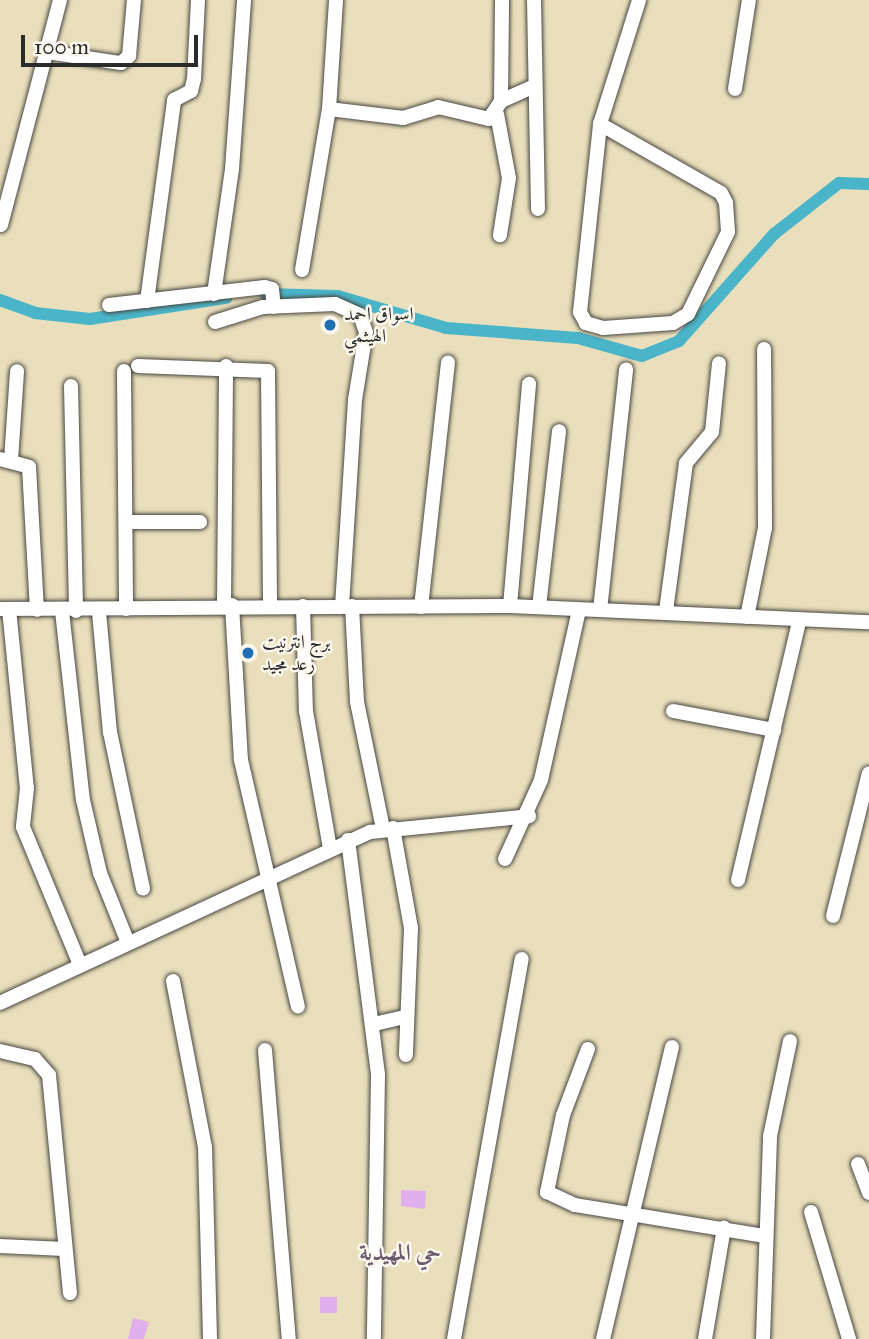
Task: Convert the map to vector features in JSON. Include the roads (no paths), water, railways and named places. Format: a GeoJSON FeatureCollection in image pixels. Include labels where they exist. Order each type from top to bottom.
{"type":"FeatureCollection","features":[{"type":"Feature","properties":{"kind":"street"},"geometry":{"type":"LineString","coordinates":[[1,225],[60,0]]}},
{"type":"Feature","properties":{"kind":"street"},"geometry":{"type":"LineString","coordinates":[[47,52],[121,63],[129,56],[134,0]]}},
{"type":"Feature","properties":{"kind":"street"},"geometry":{"type":"LineString","coordinates":[[147,301],[174,100],[191,90],[194,79],[198,0]]}},
{"type":"Feature","properties":{"kind":"street"},"geometry":{"type":"LineString","coordinates":[[214,293],[232,169],[243,0]]}},
{"type":"Feature","properties":{"kind":"street"},"geometry":{"type":"LineString","coordinates":[[302,270],[329,110],[336,0]]}},
{"type":"Feature","properties":{"kind":"street"},"geometry":{"type":"LineString","coordinates":[[500,235],[509,178],[499,107],[502,0]]}},
{"type":"Feature","properties":{"kind":"street"},"geometry":{"type":"LineString","coordinates":[[534,0],[531,87],[538,209]]}},
{"type":"Feature","properties":{"kind":"street"},"geometry":{"type":"LineString","coordinates":[[600,124],[721,193],[726,203],[728,232],[688,314],[673,323],[603,328],[586,323],[580,312],[600,124],[639,0]]}},
{"type":"Feature","properties":{"kind":"street"},"geometry":{"type":"LineString","coordinates":[[735,89],[749,0]]}},
{"type":"Feature","properties":{"kind":"street"},"geometry":{"type":"LineString","coordinates":[[329,110],[403,118],[427,107],[474,118],[499,107],[531,87]]}},
{"type":"Feature","properties":{"kind":"street"},"geometry":{"type":"LineString","coordinates":[[109,305],[265,287],[272,289],[275,307]]}},
{"type":"Feature","properties":{"kind":"street"},"geometry":{"type":"LineString","coordinates":[[215,322],[275,307],[335,304],[360,315],[366,332],[355,400],[347,606],[357,702],[411,928],[405,1055]]}},
{"type":"Feature","properties":{"kind":"street"},"geometry":{"type":"LineString","coordinates":[[747,617],[765,528],[764,349]]}},
{"type":"Feature","properties":{"kind":"street"},"geometry":{"type":"LineString","coordinates":[[421,607],[448,362]]}},
{"type":"Feature","properties":{"kind":"street"},"geometry":{"type":"LineString","coordinates":[[666,611],[686,463],[712,432],[719,363]]}},
{"type":"Feature","properties":{"kind":"street"},"geometry":{"type":"LineString","coordinates":[[226,366],[228,605],[241,760],[298,1006]]}},
{"type":"Feature","properties":{"kind":"street"},"geometry":{"type":"LineString","coordinates":[[126,610],[131,368],[262,367],[269,376],[270,605]]}},
{"type":"Feature","properties":{"kind":"street"},"geometry":{"type":"LineString","coordinates":[[600,610],[626,369]]}},
{"type":"Feature","properties":{"kind":"street"},"geometry":{"type":"LineString","coordinates":[[17,372],[5,459],[29,467],[33,487],[37,610]]}},
{"type":"Feature","properties":{"kind":"street"},"geometry":{"type":"LineString","coordinates":[[510,606],[529,384]]}},
{"type":"Feature","properties":{"kind":"street"},"geometry":{"type":"LineString","coordinates":[[71,386],[69,611],[83,800],[97,866],[127,940]]}},
{"type":"Feature","properties":{"kind":"street"},"geometry":{"type":"LineString","coordinates":[[539,607],[559,431]]}},
{"type":"Feature","properties":{"kind":"street"},"geometry":{"type":"LineString","coordinates":[[126,522],[200,522]]}},
{"type":"Feature","properties":{"kind":"street"},"geometry":{"type":"LineString","coordinates":[[79,962],[23,827],[27,788],[4,609],[99,611],[228,605],[510,606],[666,611],[799,621],[869,622]]}},
{"type":"Feature","properties":{"kind":"street"},"geometry":{"type":"LineString","coordinates":[[303,606],[306,710],[330,848]]}},
{"type":"Feature","properties":{"kind":"street"},"geometry":{"type":"LineString","coordinates":[[505,859],[529,816],[579,610]]}},
{"type":"Feature","properties":{"kind":"street"},"geometry":{"type":"LineString","coordinates":[[99,611],[110,732],[143,889]]}},
{"type":"Feature","properties":{"kind":"street"},"geometry":{"type":"LineString","coordinates":[[738,880],[799,621]]}},
{"type":"Feature","properties":{"kind":"street"},"geometry":{"type":"LineString","coordinates":[[673,711],[774,730]]}},
{"type":"Feature","properties":{"kind":"street"},"geometry":{"type":"LineString","coordinates":[[833,916],[869,772]]}},
{"type":"Feature","properties":{"kind":"street"},"geometry":{"type":"LineString","coordinates":[[0,1003],[127,940],[268,881],[348,839],[388,829],[529,816]]}},
{"type":"Feature","properties":{"kind":"street"},"geometry":{"type":"LineString","coordinates":[[348,839],[374,1024],[380,1166],[374,1339]]}},
{"type":"Feature","properties":{"kind":"street"},"geometry":{"type":"LineString","coordinates":[[454,1339],[522,959]]}},
{"type":"Feature","properties":{"kind":"street"},"geometry":{"type":"LineString","coordinates":[[173,981],[205,1147],[209,1339]]}},
{"type":"Feature","properties":{"kind":"street"},"geometry":{"type":"LineString","coordinates":[[374,1024],[405,1017]]}},
{"type":"Feature","properties":{"kind":"street"},"geometry":{"type":"LineString","coordinates":[[763,1339],[764,1236],[770,1136],[790,1041]]}},
{"type":"Feature","properties":{"kind":"street"},"geometry":{"type":"LineString","coordinates":[[603,1339],[672,1047]]}},
{"type":"Feature","properties":{"kind":"street"},"geometry":{"type":"LineString","coordinates":[[588,1049],[563,1115],[547,1192],[632,1216],[764,1236]]}},
{"type":"Feature","properties":{"kind":"street"},"geometry":{"type":"LineString","coordinates":[[265,1050],[289,1339]]}},
{"type":"Feature","properties":{"kind":"street"},"geometry":{"type":"LineString","coordinates":[[0,1051],[35,1059],[49,1075],[70,1293]]}},
{"type":"Feature","properties":{"kind":"street"},"geometry":{"type":"LineString","coordinates":[[858,1164],[869,1193]]}},
{"type":"Feature","properties":{"kind":"street"},"geometry":{"type":"LineString","coordinates":[[811,1212],[849,1339]]}},
{"type":"Feature","properties":{"kind":"street"},"geometry":{"type":"LineString","coordinates":[[705,1339],[724,1228]]}},
{"type":"Feature","properties":{"kind":"street"},"geometry":{"type":"LineString","coordinates":[[0,1246],[64,1249]]}},
{"type":"Feature","properties":{"kind":"waterway"},"geometry":{"type":"LineString","coordinates":[[265,294],[338,296],[446,328],[578,338],[642,356],[679,341],[774,234],[839,183],[869,184]]}},
{"type":"Feature","properties":{"kind":"waterway"},"geometry":{"type":"LineString","coordinates":[[0,300],[35,313],[90,319],[226,298]]}},
{"type":"Feature","properties":{"kind":"place","name":"اسواق احمد الهيثمي"},"geometry":{"type":"Point","coordinates":[330,325]}},
{"type":"Feature","properties":{"kind":"place","name":"برج انترنيت رعد مجيد"},"geometry":{"type":"Point","coordinates":[248,653]}},
{"type":"Feature","properties":{"kind":"district","name":"حي المهيدية"},"geometry":{"type":"Point","coordinates":[400,1252]}}]}
